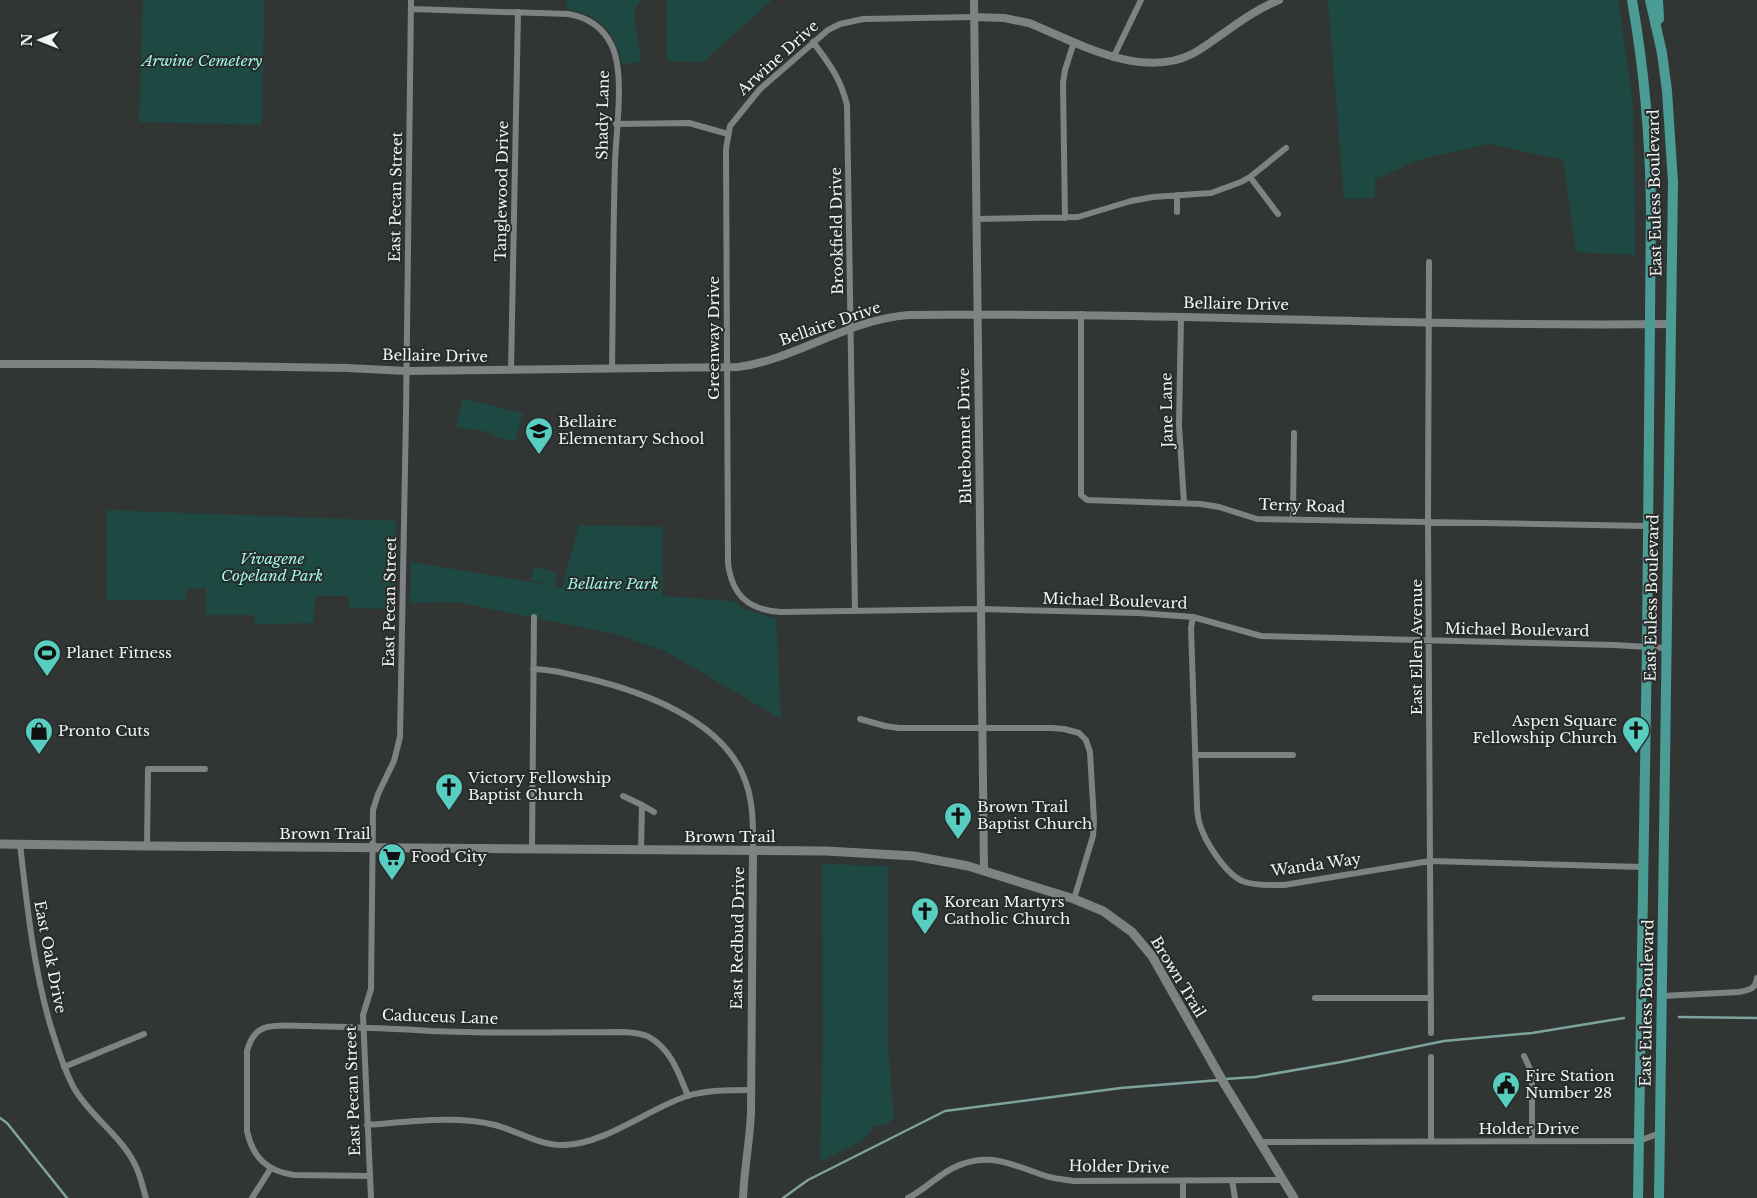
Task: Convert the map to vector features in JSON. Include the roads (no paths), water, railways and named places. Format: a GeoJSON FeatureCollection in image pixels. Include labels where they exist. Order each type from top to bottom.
{"type":"FeatureCollection","features":[{"type":"Feature","properties":{"kind":"main road","name":"East Euless Boulevard"},"geometry":{"type":"LineString","coordinates":[[1632,0],[1645,85],[1651,168],[1647,646],[1638,1198]]}},
{"type":"Feature","properties":{"kind":"main road","name":"East Euless Boulevard"},"geometry":{"type":"LineString","coordinates":[[1650,0],[1662,53],[1672,156],[1659,1198]]}},
{"type":"Feature","properties":{"kind":"main road"},"geometry":{"type":"LineString","coordinates":[[1658,0],[1662,53]]}},
{"type":"Feature","properties":{"kind":"main road","name":"Brown Trail"},"geometry":{"type":"LineString","coordinates":[[0,844],[880,853],[914,856],[984,871],[1074,899],[1103,912],[1132,932],[1140,940],[1152,956],[1225,1085],[1294,1198]]}},
{"type":"Feature","properties":{"kind":"street","name":"East Pecan Street"},"geometry":{"type":"LineString","coordinates":[[371,1198],[363,1015],[371,989],[375,802],[394,761],[400,737],[407,371],[411,0]]}},
{"type":"Feature","properties":{"kind":"street","name":"Bluebonnet Drive"},"geometry":{"type":"LineString","coordinates":[[974,0],[984,871]]}},
{"type":"Feature","properties":{"kind":"street"},"geometry":{"type":"LineString","coordinates":[[1112,58],[1141,0]]}},
{"type":"Feature","properties":{"kind":"street","name":"Arwine Drive"},"geometry":{"type":"LineString","coordinates":[[728,134],[730,126],[738,114],[760,89],[813,42],[828,30],[840,24],[863,18],[974,17],[1019,20],[1112,58],[1139,62],[1156,62],[1175,60],[1192,55],[1258,10],[1279,0]]}},
{"type":"Feature","properties":{"kind":"street","name":"Shady Lane"},"geometry":{"type":"LineString","coordinates":[[411,9],[581,16],[602,31],[612,48],[616,62],[618,82],[612,369]]}},
{"type":"Feature","properties":{"kind":"street","name":"Tanglewood Drive"},"geometry":{"type":"LineString","coordinates":[[511,370],[518,12]]}},
{"type":"Feature","properties":{"kind":"street","name":"Brookfield Drive"},"geometry":{"type":"LineString","coordinates":[[813,42],[833,69],[842,86],[847,105],[855,610]]}},
{"type":"Feature","properties":{"kind":"street"},"geometry":{"type":"LineString","coordinates":[[1065,218],[1063,83],[1074,42]]}},
{"type":"Feature","properties":{"kind":"street"},"geometry":{"type":"LineString","coordinates":[[616,124],[689,123],[728,134]]}},
{"type":"Feature","properties":{"kind":"street","name":"Greenway Drive"},"geometry":{"type":"LineString","coordinates":[[728,134],[726,149],[728,563],[733,584],[744,598]]}},
{"type":"Feature","properties":{"kind":"street"},"geometry":{"type":"LineString","coordinates":[[976,218],[1065,218],[1090,215],[1131,201],[1153,197],[1210,193],[1250,177],[1286,148]]}},
{"type":"Feature","properties":{"kind":"street"},"geometry":{"type":"LineString","coordinates":[[1250,177],[1278,214]]}},
{"type":"Feature","properties":{"kind":"street"},"geometry":{"type":"LineString","coordinates":[[1177,195],[1177,212]]}},
{"type":"Feature","properties":{"kind":"street","name":"East Ellen Avenue"},"geometry":{"type":"LineString","coordinates":[[1429,262],[1428,522],[1431,1033]]}},
{"type":"Feature","properties":{"kind":"street","name":"Bellaire Drive"},"geometry":{"type":"LineString","coordinates":[[0,364],[319,367],[407,371],[726,368],[759,363],[870,322],[895,316],[977,314],[1080,314],[1576,325],[1670,324]]}},
{"type":"Feature","properties":{"kind":"street","name":"Terry Road"},"geometry":{"type":"LineString","coordinates":[[1080,314],[1081,495],[1087,500],[1184,503],[1219,507],[1257,519],[1293,518],[1647,526]]}},
{"type":"Feature","properties":{"kind":"street","name":"Jane Lane"},"geometry":{"type":"LineString","coordinates":[[1180,316],[1179,426],[1184,503]]}},
{"type":"Feature","properties":{"kind":"street"},"geometry":{"type":"LineString","coordinates":[[1293,518],[1294,433]]}},
{"type":"Feature","properties":{"kind":"street","name":"Michael Boulevard"},"geometry":{"type":"LineString","coordinates":[[744,598],[761,609],[770,611],[981,609],[1139,613],[1193,617],[1261,636],[1666,648]]}},
{"type":"Feature","properties":{"kind":"street"},"geometry":{"type":"LineString","coordinates":[[532,850],[534,617]]}},
{"type":"Feature","properties":{"kind":"street","name":"Wanda Way"},"geometry":{"type":"LineString","coordinates":[[1193,617],[1191,628],[1196,806],[1199,822],[1210,846],[1229,872],[1246,883],[1268,886],[1430,861],[1643,867]]}},
{"type":"Feature","properties":{"kind":"street","name":"East Redbud Drive"},"geometry":{"type":"LineString","coordinates":[[533,669],[548,669],[631,690],[665,705],[710,732],[730,753],[743,775],[751,802],[753,851],[750,1134],[743,1198]]}},
{"type":"Feature","properties":{"kind":"street"},"geometry":{"type":"LineString","coordinates":[[860,719],[900,728],[1064,729],[1079,733],[1086,740],[1090,752],[1094,821],[1093,836],[1074,899]]}},
{"type":"Feature","properties":{"kind":"street"},"geometry":{"type":"LineString","coordinates":[[1195,755],[1293,754]]}},
{"type":"Feature","properties":{"kind":"street"},"geometry":{"type":"LineString","coordinates":[[146,846],[148,769],[205,769]]}},
{"type":"Feature","properties":{"kind":"street"},"geometry":{"type":"LineString","coordinates":[[623,796],[654,812]]}},
{"type":"Feature","properties":{"kind":"street"},"geometry":{"type":"LineString","coordinates":[[641,850],[642,805]]}},
{"type":"Feature","properties":{"kind":"street","name":"East Oak Drive"},"geometry":{"type":"LineString","coordinates":[[20,844],[38,979],[57,1048],[64,1067],[84,1104],[133,1160],[146,1198]]}},
{"type":"Feature","properties":{"kind":"street"},"geometry":{"type":"LineString","coordinates":[[1662,996],[1750,990],[1754,987],[1757,978]]}},
{"type":"Feature","properties":{"kind":"street"},"geometry":{"type":"LineString","coordinates":[[1315,998],[1431,998]]}},
{"type":"Feature","properties":{"kind":"street","name":"Caduceus Lane"},"geometry":{"type":"LineString","coordinates":[[370,1176],[294,1175],[283,1173],[271,1168],[253,1151],[247,1131],[247,1051],[250,1041],[255,1034],[263,1028],[270,1026],[363,1027],[446,1031],[625,1032],[640,1034],[649,1037],[666,1051],[688,1096]]}},
{"type":"Feature","properties":{"kind":"street"},"geometry":{"type":"LineString","coordinates":[[64,1067],[144,1034]]}},
{"type":"Feature","properties":{"kind":"street"},"geometry":{"type":"LineString","coordinates":[[1431,1056],[1431,1142]]}},
{"type":"Feature","properties":{"kind":"street"},"geometry":{"type":"LineString","coordinates":[[1524,1056],[1532,1073],[1532,1141]]}},
{"type":"Feature","properties":{"kind":"street"},"geometry":{"type":"LineString","coordinates":[[367,1125],[469,1121],[496,1125],[544,1142],[564,1146],[589,1141],[688,1096],[724,1090],[751,1090]]}},
{"type":"Feature","properties":{"kind":"street","name":"Holder Drive"},"geometry":{"type":"LineString","coordinates":[[1261,1142],[1639,1141],[1660,1133]]}},
{"type":"Feature","properties":{"kind":"street"},"geometry":{"type":"LineString","coordinates":[[1266,1152],[1276,1142]]}},
{"type":"Feature","properties":{"kind":"street","name":"Holder Drive"},"geometry":{"type":"LineString","coordinates":[[908,1198],[952,1168],[971,1161],[988,1159],[1001,1160],[1048,1177],[1073,1181],[1283,1180]]}},
{"type":"Feature","properties":{"kind":"street"},"geometry":{"type":"LineString","coordinates":[[252,1198],[271,1168]]}},
{"type":"Feature","properties":{"kind":"street"},"geometry":{"type":"LineString","coordinates":[[1183,1180],[1183,1198]]}},
{"type":"Feature","properties":{"kind":"street"},"geometry":{"type":"LineString","coordinates":[[1232,1180],[1235,1198]]}},
{"type":"Feature","properties":{"kind":"waterway"},"geometry":{"type":"LineString","coordinates":[[1679,1017],[1757,1018]]}},
{"type":"Feature","properties":{"kind":"waterway"},"geometry":{"type":"LineString","coordinates":[[1225,1079],[1255,1077],[1444,1041],[1532,1033],[1624,1018]]}},
{"type":"Feature","properties":{"kind":"waterway"},"geometry":{"type":"LineString","coordinates":[[783,1198],[808,1180],[945,1111],[1121,1088],[1220,1080]]}},
{"type":"Feature","properties":{"kind":"waterway"},"geometry":{"type":"LineString","coordinates":[[0,1118],[7,1123],[67,1198]]}},
{"type":"Feature","properties":{"kind":"place","name":"Bellaire Elementary School"},"geometry":{"type":"Point","coordinates":[539,455]}},
{"type":"Feature","properties":{"kind":"place","name":"Planet Fitness"},"geometry":{"type":"Point","coordinates":[47,677]}},
{"type":"Feature","properties":{"kind":"place","name":"Aspen Square Fellowship Church"},"geometry":{"type":"Point","coordinates":[1636,754]}},
{"type":"Feature","properties":{"kind":"place","name":"Pronto Cuts"},"geometry":{"type":"Point","coordinates":[39,755]}},
{"type":"Feature","properties":{"kind":"place","name":"Victory Fellowship Baptist Church"},"geometry":{"type":"Point","coordinates":[449,811]}},
{"type":"Feature","properties":{"kind":"place","name":"Brown Trail Baptist Church"},"geometry":{"type":"Point","coordinates":[958,840]}},
{"type":"Feature","properties":{"kind":"place","name":"Food City"},"geometry":{"type":"Point","coordinates":[392,881]}},
{"type":"Feature","properties":{"kind":"place","name":"Korean Martyrs Catholic Church"},"geometry":{"type":"Point","coordinates":[925,935]}},
{"type":"Feature","properties":{"kind":"place","name":"Fire Station Number 28"},"geometry":{"type":"Point","coordinates":[1506,1109]}},
{"type":"Feature","properties":{"kind":"park label","name":"Arwine Cemetery"},"geometry":{"type":"Point","coordinates":[202,61]}},
{"type":"Feature","properties":{"kind":"park label","name":"Vivagene Copeland Park"},"geometry":{"type":"Point","coordinates":[272,568]}},
{"type":"Feature","properties":{"kind":"park label","name":"Bellaire Park"},"geometry":{"type":"Point","coordinates":[613,584]}}]}
